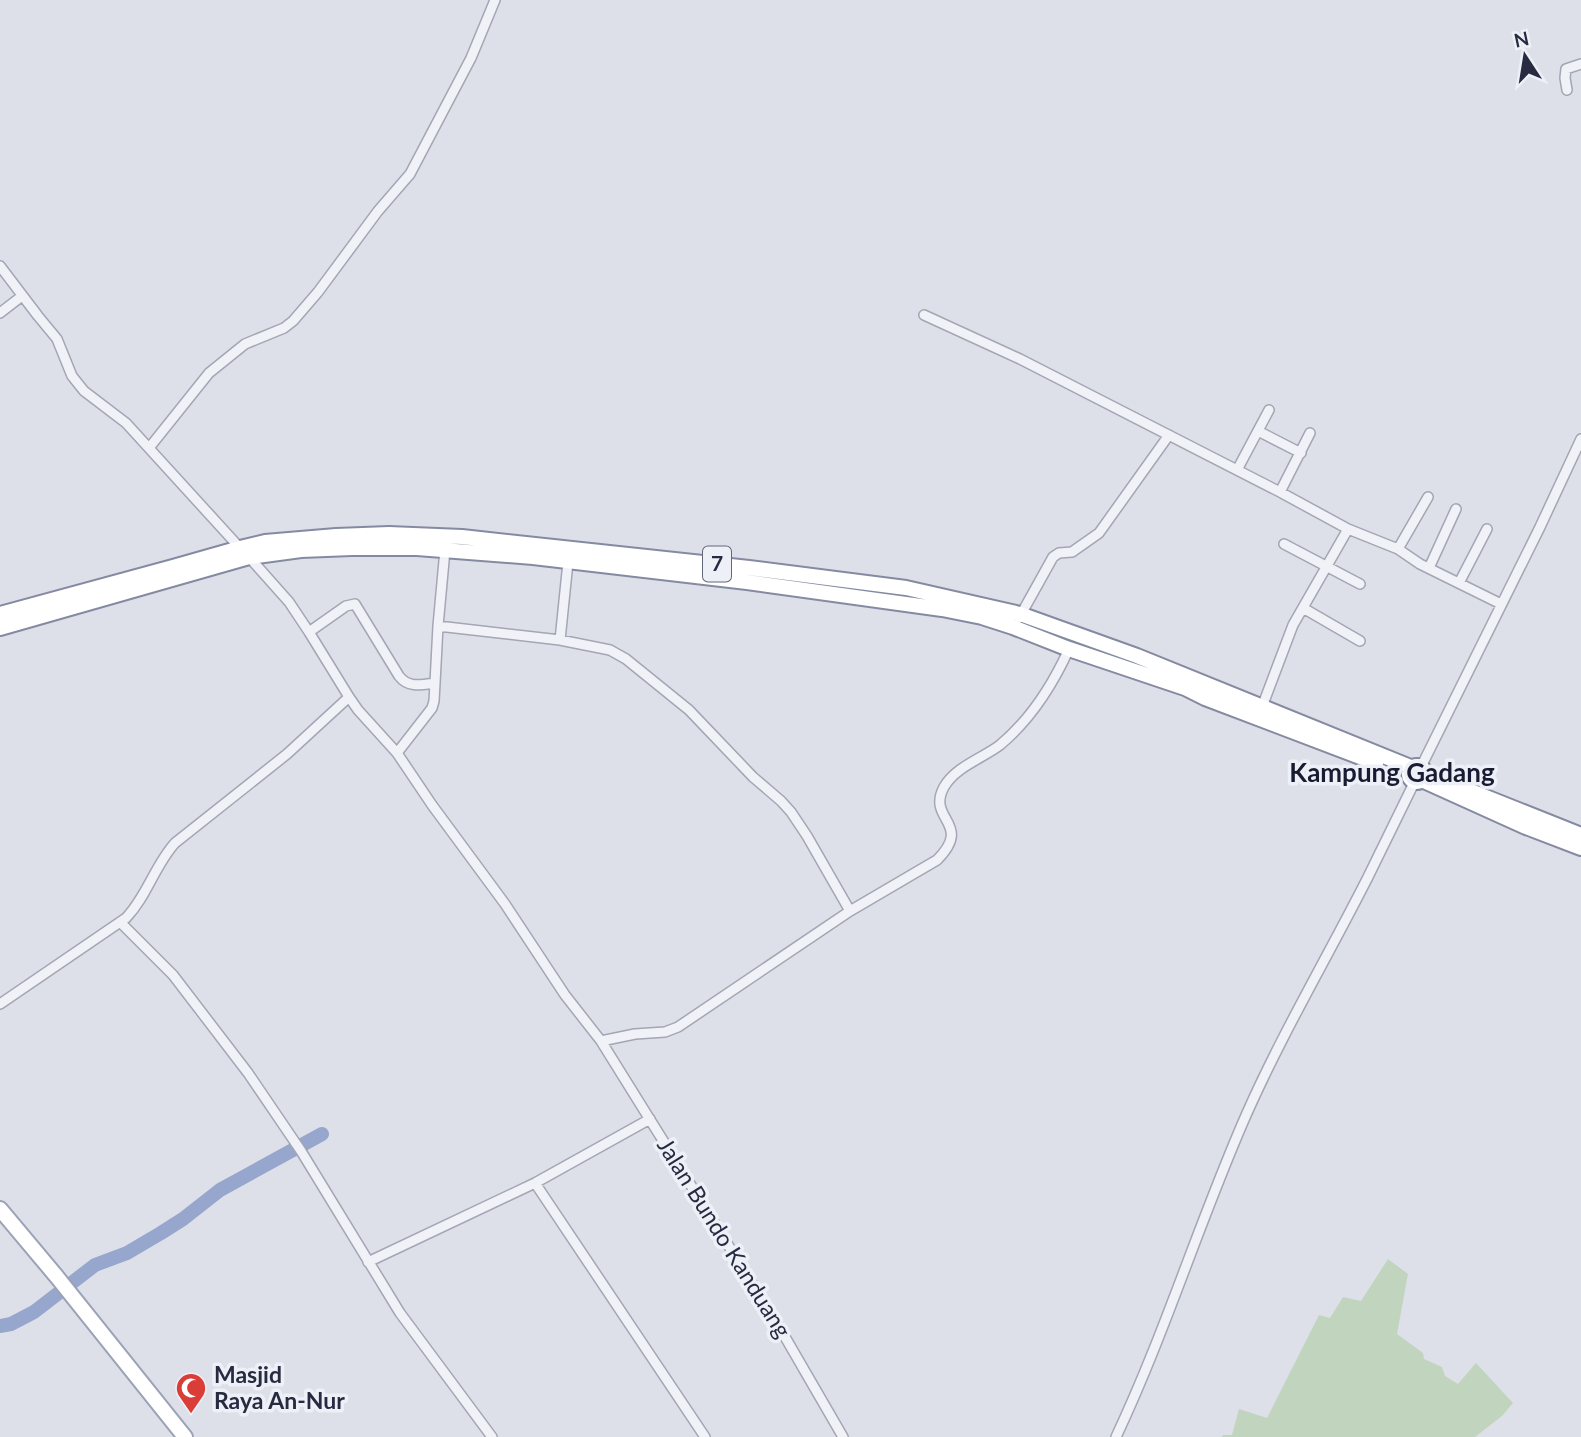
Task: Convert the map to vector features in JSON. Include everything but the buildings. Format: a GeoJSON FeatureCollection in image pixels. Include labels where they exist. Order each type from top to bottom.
{"type":"FeatureCollection","features":[{"type":"Feature","properties":{"kind":"main road","name":"7"},"geometry":{"type":"LineString","coordinates":[[0,628],[50,607],[244,552],[462,537],[748,575],[1017,621],[1137,656],[1418,774]]}},
{"type":"Feature","properties":{"kind":"main road","name":"7"},"geometry":{"type":"LineString","coordinates":[[389,541],[445,550],[568,562],[748,575]]}},
{"type":"Feature","properties":{"kind":"main road","name":"7"},"geometry":{"type":"LineString","coordinates":[[0,614],[50,607]]}},
{"type":"Feature","properties":{"kind":"main road","name":"7"},"geometry":{"type":"LineString","coordinates":[[1017,621],[1069,649],[1185,688],[1205,698],[1418,774]]}},
{"type":"Feature","properties":{"kind":"main road"},"geometry":{"type":"LineString","coordinates":[[1418,774],[1581,835]]}},
{"type":"Feature","properties":{"kind":"main road"},"geometry":{"type":"LineString","coordinates":[[1418,774],[1526,827],[1581,848]]}},
{"type":"Feature","properties":{"kind":"main road"},"geometry":{"type":"LineString","coordinates":[[0,1209],[185,1437]]}},
{"type":"Feature","properties":{"kind":"street"},"geometry":{"type":"LineString","coordinates":[[149,448],[209,373],[246,344],[284,328],[293,321],[378,211],[401,186],[416,163],[471,58],[495,0]]}},
{"type":"Feature","properties":{"kind":"street"},"geometry":{"type":"LineString","coordinates":[[1567,90],[1566,69],[1581,64]]}},
{"type":"Feature","properties":{"kind":"street","name":"Jalan Bundo Kanduang"},"geometry":{"type":"LineString","coordinates":[[0,266],[57,339],[72,376],[84,391],[126,423],[289,602],[358,710],[397,752],[432,805],[505,904],[565,995],[601,1041],[781,1330],[843,1437]]}},
{"type":"Feature","properties":{"kind":"street"},"geometry":{"type":"LineString","coordinates":[[0,313],[22,296]]}},
{"type":"Feature","properties":{"kind":"street"},"geometry":{"type":"LineString","coordinates":[[924,316],[1020,359],[1348,529],[1398,549],[1429,568],[1501,604]]}},
{"type":"Feature","properties":{"kind":"street"},"geometry":{"type":"LineString","coordinates":[[1237,470],[1269,410]]}},
{"type":"Feature","properties":{"kind":"street"},"geometry":{"type":"LineString","coordinates":[[1258,431],[1301,453]]}},
{"type":"Feature","properties":{"kind":"street"},"geometry":{"type":"LineString","coordinates":[[1280,492],[1310,433]]}},
{"type":"Feature","properties":{"kind":"street"},"geometry":{"type":"LineString","coordinates":[[1017,621],[1053,557],[1059,553],[1072,552],[1099,533],[1168,435]]}},
{"type":"Feature","properties":{"kind":"street"},"geometry":{"type":"LineString","coordinates":[[1116,1437],[1248,1111],[1282,1040],[1368,877],[1581,439]]}},
{"type":"Feature","properties":{"kind":"street"},"geometry":{"type":"LineString","coordinates":[[1398,549],[1428,497]]}},
{"type":"Feature","properties":{"kind":"street"},"geometry":{"type":"LineString","coordinates":[[1429,568],[1456,509]]}},
{"type":"Feature","properties":{"kind":"street"},"geometry":{"type":"LineString","coordinates":[[1262,707],[1293,625],[1348,529]]}},
{"type":"Feature","properties":{"kind":"street"},"geometry":{"type":"LineString","coordinates":[[1459,583],[1487,529]]}},
{"type":"Feature","properties":{"kind":"street"},"geometry":{"type":"LineString","coordinates":[[1284,544],[1360,584]]}},
{"type":"Feature","properties":{"kind":"street"},"geometry":{"type":"LineString","coordinates":[[397,752],[432,708],[434,701],[445,550]]}},
{"type":"Feature","properties":{"kind":"street"},"geometry":{"type":"LineString","coordinates":[[560,640],[568,562]]}},
{"type":"Feature","properties":{"kind":"street"},"geometry":{"type":"LineString","coordinates":[[309,632],[346,606],[355,604],[404,682],[417,685],[435,683]]}},
{"type":"Feature","properties":{"kind":"street"},"geometry":{"type":"LineString","coordinates":[[1303,608],[1360,641]]}},
{"type":"Feature","properties":{"kind":"street"},"geometry":{"type":"LineString","coordinates":[[438,626],[560,640],[616,652],[689,710],[753,777],[791,812],[850,911]]}},
{"type":"Feature","properties":{"kind":"street"},"geometry":{"type":"LineString","coordinates":[[601,1041],[635,1034],[665,1032],[678,1027],[850,911],[937,860],[947,850],[951,840],[951,829],[939,803],[940,794],[947,782],[998,746],[1012,732],[1043,697],[1069,649]]}},
{"type":"Feature","properties":{"kind":"street"},"geometry":{"type":"LineString","coordinates":[[0,1004],[121,923],[139,902],[175,843],[287,754],[349,697]]}},
{"type":"Feature","properties":{"kind":"street"},"geometry":{"type":"LineString","coordinates":[[121,923],[181,984],[248,1073],[299,1147],[400,1313],[492,1437]]}},
{"type":"Feature","properties":{"kind":"street"},"geometry":{"type":"LineString","coordinates":[[368,1262],[535,1183],[650,1119]]}},
{"type":"Feature","properties":{"kind":"street"},"geometry":{"type":"LineString","coordinates":[[535,1183],[705,1437]]}},
{"type":"Feature","properties":{"kind":"green space"},"geometry":{"type":"Polygon","coordinates":[[[1388,1259],[1408,1274],[1397,1334],[1423,1353],[1424,1359],[1442,1367],[1445,1376],[1458,1384],[1476,1363],[1513,1403],[1502,1416],[1475,1437],[1222,1437],[1232,1435],[1239,1409],[1267,1418],[1319,1315],[1330,1318],[1343,1297],[1361,1301],[1388,1259]]]}},
{"type":"Feature","properties":{"kind":"waterway"},"geometry":{"type":"LineString","coordinates":[[0,1326],[11,1324],[34,1312],[95,1265],[127,1253],[183,1219],[220,1190],[322,1134]]}},
{"type":"Feature","properties":{"kind":"place","name":"Masjid Raya An-Nur"},"geometry":{"type":"Point","coordinates":[191,1415]}},
{"type":"Feature","properties":{"kind":"district","name":"Kampung Gadang"},"geometry":{"type":"Point","coordinates":[1392,773]}}]}
